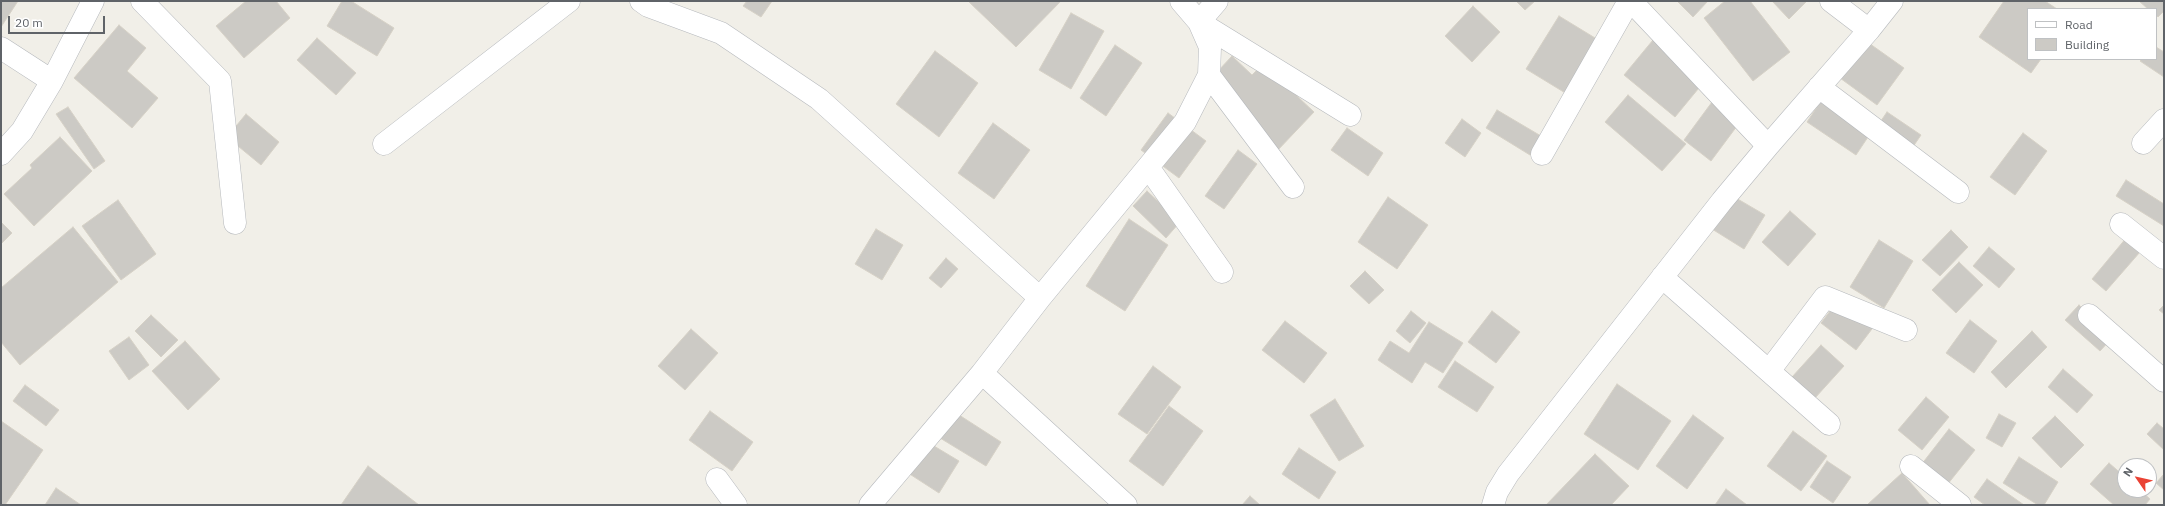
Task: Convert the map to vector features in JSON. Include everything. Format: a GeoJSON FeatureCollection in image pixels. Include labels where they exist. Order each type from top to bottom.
{"type":"FeatureCollection","features":[{"type":"Feature","properties":{"kind":"street"},"geometry":{"type":"LineString","coordinates":[[1,154],[22,131],[52,81],[93,1]]}},
{"type":"Feature","properties":{"kind":"street"},"geometry":{"type":"LineString","coordinates":[[142,1],[220,81],[235,223]]}},
{"type":"Feature","properties":{"kind":"street"},"geometry":{"type":"LineString","coordinates":[[384,144],[569,1]]}},
{"type":"Feature","properties":{"kind":"street"},"geometry":{"type":"LineString","coordinates":[[640,1],[648,6],[721,33],[819,99],[1040,298]]}},
{"type":"Feature","properties":{"kind":"street"},"geometry":{"type":"LineString","coordinates":[[870,505],[982,373],[1040,298],[1185,122],[1209,74],[1210,47],[1199,22],[1181,1]]}},
{"type":"Feature","properties":{"kind":"street"},"geometry":{"type":"LineString","coordinates":[[1199,22],[1217,1]]}},
{"type":"Feature","properties":{"kind":"street"},"geometry":{"type":"LineString","coordinates":[[1542,154],[1630,1],[1768,146]]}},
{"type":"Feature","properties":{"kind":"street"},"geometry":{"type":"LineString","coordinates":[[1831,1],[1869,30]]}},
{"type":"Feature","properties":{"kind":"street"},"geometry":{"type":"LineString","coordinates":[[1493,505],[1496,492],[1508,474],[1662,277],[1768,146],[1869,30],[1892,1]]}},
{"type":"Feature","properties":{"kind":"street"},"geometry":{"type":"LineString","coordinates":[[1199,22],[1350,115]]}},
{"type":"Feature","properties":{"kind":"street"},"geometry":{"type":"LineString","coordinates":[[1,48],[52,81]]}},
{"type":"Feature","properties":{"kind":"street"},"geometry":{"type":"LineString","coordinates":[[1209,74],[1293,187]]}},
{"type":"Feature","properties":{"kind":"street"},"geometry":{"type":"LineString","coordinates":[[1819,87],[1958,192]]}},
{"type":"Feature","properties":{"kind":"street"},"geometry":{"type":"LineString","coordinates":[[2142,143],[2164,120]]}},
{"type":"Feature","properties":{"kind":"street"},"geometry":{"type":"LineString","coordinates":[[1148,167],[1222,272]]}},
{"type":"Feature","properties":{"kind":"street"},"geometry":{"type":"LineString","coordinates":[[2121,224],[2164,258]]}},
{"type":"Feature","properties":{"kind":"street"},"geometry":{"type":"LineString","coordinates":[[1662,277],[1829,424]]}},
{"type":"Feature","properties":{"kind":"street"},"geometry":{"type":"LineString","coordinates":[[1768,371],[1825,297],[1906,330]]}},
{"type":"Feature","properties":{"kind":"street"},"geometry":{"type":"LineString","coordinates":[[2089,315],[2164,381]]}},
{"type":"Feature","properties":{"kind":"street"},"geometry":{"type":"LineString","coordinates":[[982,373],[1126,505]]}},
{"type":"Feature","properties":{"kind":"street"},"geometry":{"type":"LineString","coordinates":[[1911,466],[1960,505]]}},
{"type":"Feature","properties":{"kind":"street"},"geometry":{"type":"LineString","coordinates":[[717,479],[736,505]]}},
{"type":"Feature","properties":{"kind":"building"},"geometry":{"type":"Polygon","coordinates":[[[1,1],[18,1],[1,27],[1,1]]]}},
{"type":"Feature","properties":{"kind":"building"},"geometry":{"type":"Polygon","coordinates":[[[246,1],[276,1],[290,18],[244,58],[216,26],[246,1]]]}},
{"type":"Feature","properties":{"kind":"building"},"geometry":{"type":"Polygon","coordinates":[[[342,1],[351,1],[394,28],[377,56],[327,26],[342,1]]]}},
{"type":"Feature","properties":{"kind":"building"},"geometry":{"type":"Polygon","coordinates":[[[747,1],[772,1],[761,17],[743,6],[747,1]]]}},
{"type":"Feature","properties":{"kind":"building"},"geometry":{"type":"Polygon","coordinates":[[[968,1],[1061,1],[1016,47],[968,1]]]}},
{"type":"Feature","properties":{"kind":"building"},"geometry":{"type":"Polygon","coordinates":[[[1516,1],[1535,1],[1525,10],[1516,1]]]}},
{"type":"Feature","properties":{"kind":"building"},"geometry":{"type":"Polygon","coordinates":[[[1677,1],[1708,1],[1693,17],[1677,1]]]}},
{"type":"Feature","properties":{"kind":"building"},"geometry":{"type":"Polygon","coordinates":[[[1725,1],[1750,1],[1790,52],[1753,81],[1704,18],[1725,1]]]}},
{"type":"Feature","properties":{"kind":"building"},"geometry":{"type":"Polygon","coordinates":[[[1772,1],[1807,1],[1789,19],[1772,1]]]}},
{"type":"Feature","properties":{"kind":"building"},"geometry":{"type":"Polygon","coordinates":[[[2004,1],[2045,1],[2056,8],[2027,8],[2027,60],[2040,60],[2031,73],[1979,37],[2004,1]]]}},
{"type":"Feature","properties":{"kind":"building"},"geometry":{"type":"Polygon","coordinates":[[[2139,1],[2164,1],[2164,11],[2158,17],[2157,8],[2147,8],[2139,1]]]}},
{"type":"Feature","properties":{"kind":"building"},"geometry":{"type":"Polygon","coordinates":[[[1473,6],[1500,32],[1472,62],[1445,36],[1473,6]]]}},
{"type":"Feature","properties":{"kind":"building"},"geometry":{"type":"Polygon","coordinates":[[[1071,13],[1104,31],[1071,89],[1039,70],[1071,13]]]}},
{"type":"Feature","properties":{"kind":"building"},"geometry":{"type":"Polygon","coordinates":[[[1559,16],[1600,41],[1567,94],[1526,69],[1559,16]]]}},
{"type":"Feature","properties":{"kind":"building"},"geometry":{"type":"Polygon","coordinates":[[[119,25],[146,48],[127,71],[158,98],[132,128],[74,78],[119,25]]]}},
{"type":"Feature","properties":{"kind":"building"},"geometry":{"type":"Polygon","coordinates":[[[1856,34],[1904,68],[1877,105],[1829,70],[1856,34]]]}},
{"type":"Feature","properties":{"kind":"building"},"geometry":{"type":"Polygon","coordinates":[[[317,38],[356,73],[336,95],[297,60],[317,38]]]}},
{"type":"Feature","properties":{"kind":"building"},"geometry":{"type":"Polygon","coordinates":[[[1653,40],[1703,83],[1675,117],[1624,75],[1653,40]]]}},
{"type":"Feature","properties":{"kind":"building"},"geometry":{"type":"Polygon","coordinates":[[[1115,45],[1142,63],[1106,116],[1080,98],[1115,45]]]}},
{"type":"Feature","properties":{"kind":"building"},"geometry":{"type":"Polygon","coordinates":[[[2157,48],[2164,52],[2164,77],[2140,61],[2157,60],[2157,48]]]}},
{"type":"Feature","properties":{"kind":"building"},"geometry":{"type":"Polygon","coordinates":[[[935,51],[978,83],[939,137],[896,104],[935,51]]]}},
{"type":"Feature","properties":{"kind":"building"},"geometry":{"type":"Polygon","coordinates":[[[1232,56],[1252,75],[1263,64],[1314,112],[1276,152],[1205,85],[1232,56]]]}},
{"type":"Feature","properties":{"kind":"building"},"geometry":{"type":"Polygon","coordinates":[[[1628,95],[1686,144],[1662,171],[1605,122],[1628,95]]]}},
{"type":"Feature","properties":{"kind":"building"},"geometry":{"type":"Polygon","coordinates":[[[1825,95],[1874,128],[1856,155],[1807,122],[1825,95]]]}},
{"type":"Feature","properties":{"kind":"building"},"geometry":{"type":"Polygon","coordinates":[[[1715,98],[1743,118],[1711,161],[1684,140],[1715,98]]]}},
{"type":"Feature","properties":{"kind":"building"},"geometry":{"type":"Polygon","coordinates":[[[68,107],[105,161],[94,169],[56,114],[68,107]]]}},
{"type":"Feature","properties":{"kind":"building"},"geometry":{"type":"Polygon","coordinates":[[[1497,110],[1541,136],[1530,155],[1486,128],[1497,110]]]}},
{"type":"Feature","properties":{"kind":"building"},"geometry":{"type":"Polygon","coordinates":[[[1887,112],[1921,135],[1904,160],[1870,137],[1887,112]]]}},
{"type":"Feature","properties":{"kind":"building"},"geometry":{"type":"Polygon","coordinates":[[[1168,113],[1206,141],[1179,178],[1141,150],[1168,113]]]}},
{"type":"Feature","properties":{"kind":"building"},"geometry":{"type":"Polygon","coordinates":[[[246,114],[279,142],[261,165],[227,137],[246,114]]]}},
{"type":"Feature","properties":{"kind":"building"},"geometry":{"type":"Polygon","coordinates":[[[1462,119],[1481,133],[1465,157],[1445,143],[1462,119]]]}},
{"type":"Feature","properties":{"kind":"building"},"geometry":{"type":"Polygon","coordinates":[[[993,123],[1030,150],[994,199],[958,173],[993,123]]]}},
{"type":"Feature","properties":{"kind":"building"},"geometry":{"type":"Polygon","coordinates":[[[1347,128],[1383,153],[1368,176],[1331,150],[1347,128]]]}},
{"type":"Feature","properties":{"kind":"building"},"geometry":{"type":"Polygon","coordinates":[[[2023,133],[2047,151],[2015,195],[1990,177],[2023,133]]]}},
{"type":"Feature","properties":{"kind":"building"},"geometry":{"type":"Polygon","coordinates":[[[60,137],[92,171],[34,226],[4,194],[32,168],[30,165],[60,137]]]}},
{"type":"Feature","properties":{"kind":"building"},"geometry":{"type":"Polygon","coordinates":[[[1238,150],[1257,164],[1224,209],[1205,196],[1238,150]]]}},
{"type":"Feature","properties":{"kind":"building"},"geometry":{"type":"Polygon","coordinates":[[[2126,180],[2164,204],[2164,226],[2116,196],[2126,180]]]}},
{"type":"Feature","properties":{"kind":"building"},"geometry":{"type":"Polygon","coordinates":[[[1147,191],[1180,222],[1166,238],[1133,206],[1147,191]]]}},
{"type":"Feature","properties":{"kind":"building"},"geometry":{"type":"Polygon","coordinates":[[[1724,191],[1765,215],[1744,249],[1704,224],[1724,191]]]}},
{"type":"Feature","properties":{"kind":"building"},"geometry":{"type":"Polygon","coordinates":[[[1388,197],[1428,225],[1397,269],[1358,242],[1388,197]]]}},
{"type":"Feature","properties":{"kind":"building"},"geometry":{"type":"Polygon","coordinates":[[[118,200],[156,254],[121,280],[82,226],[118,200]]]}},
{"type":"Feature","properties":{"kind":"building"},"geometry":{"type":"Polygon","coordinates":[[[1790,211],[1816,234],[1788,266],[1762,242],[1790,211]]]}},
{"type":"Feature","properties":{"kind":"building"},"geometry":{"type":"Polygon","coordinates":[[[1129,219],[1168,245],[1125,311],[1086,286],[1129,219]]]}},
{"type":"Feature","properties":{"kind":"building"},"geometry":{"type":"Polygon","coordinates":[[[1,222],[12,233],[1,244],[1,222]]]}},
{"type":"Feature","properties":{"kind":"building"},"geometry":{"type":"Polygon","coordinates":[[[73,227],[118,282],[20,365],[1,342],[1,288],[73,227]]]}},
{"type":"Feature","properties":{"kind":"building"},"geometry":{"type":"Polygon","coordinates":[[[876,229],[903,245],[882,280],[855,264],[876,229]]]}},
{"type":"Feature","properties":{"kind":"building"},"geometry":{"type":"Polygon","coordinates":[[[1951,230],[1968,247],[1940,276],[1922,260],[1951,230]]]}},
{"type":"Feature","properties":{"kind":"building"},"geometry":{"type":"Polygon","coordinates":[[[2132,231],[2147,244],[2106,291],[2092,279],[2132,231]]]}},
{"type":"Feature","properties":{"kind":"building"},"geometry":{"type":"Polygon","coordinates":[[[1879,240],[1913,261],[1884,308],[1850,287],[1879,240]]]}},
{"type":"Feature","properties":{"kind":"building"},"geometry":{"type":"Polygon","coordinates":[[[1989,247],[2015,269],[1999,288],[1973,266],[1989,247]]]}},
{"type":"Feature","properties":{"kind":"building"},"geometry":{"type":"Polygon","coordinates":[[[946,258],[958,269],[941,288],[929,278],[946,258]]]}},
{"type":"Feature","properties":{"kind":"building"},"geometry":{"type":"Polygon","coordinates":[[[1959,262],[1983,285],[1956,313],[1932,290],[1959,262]]]}},
{"type":"Feature","properties":{"kind":"building"},"geometry":{"type":"Polygon","coordinates":[[[1365,271],[1384,290],[1369,304],[1350,286],[1365,271]]]}},
{"type":"Feature","properties":{"kind":"building"},"geometry":{"type":"Polygon","coordinates":[[[1843,294],[1878,321],[1856,350],[1821,323],[1843,294]]]}},
{"type":"Feature","properties":{"kind":"building"},"geometry":{"type":"Polygon","coordinates":[[[2079,305],[2113,337],[2100,351],[2065,320],[2079,305]]]}},
{"type":"Feature","properties":{"kind":"building"},"geometry":{"type":"Polygon","coordinates":[[[2164,305],[2164,314],[2159,310],[2164,305]]]}},
{"type":"Feature","properties":{"kind":"building"},"geometry":{"type":"Polygon","coordinates":[[[1411,311],[1426,323],[1410,343],[1396,331],[1411,311]]]}},
{"type":"Feature","properties":{"kind":"building"},"geometry":{"type":"Polygon","coordinates":[[[1492,311],[1520,332],[1496,363],[1468,342],[1492,311]]]}},
{"type":"Feature","properties":{"kind":"building"},"geometry":{"type":"Polygon","coordinates":[[[151,315],[178,340],[161,357],[135,331],[151,315]]]}},
{"type":"Feature","properties":{"kind":"building"},"geometry":{"type":"Polygon","coordinates":[[[1970,320],[1997,341],[1974,373],[1946,353],[1970,320]]]}},
{"type":"Feature","properties":{"kind":"building"},"geometry":{"type":"Polygon","coordinates":[[[1285,321],[1327,353],[1304,383],[1262,350],[1285,321]]]}},
{"type":"Feature","properties":{"kind":"building"},"geometry":{"type":"Polygon","coordinates":[[[1429,322],[1463,343],[1443,373],[1425,362],[1412,383],[1378,360],[1390,341],[1409,353],[1429,322]]]}},
{"type":"Feature","properties":{"kind":"building"},"geometry":{"type":"Polygon","coordinates":[[[691,329],[718,353],[685,390],[658,366],[691,329]]]}},
{"type":"Feature","properties":{"kind":"building"},"geometry":{"type":"Polygon","coordinates":[[[2032,331],[2047,347],[2006,388],[1991,372],[2032,331]]]}},
{"type":"Feature","properties":{"kind":"building"},"geometry":{"type":"Polygon","coordinates":[[[129,337],[149,365],[129,380],[109,351],[129,337]]]}},
{"type":"Feature","properties":{"kind":"building"},"geometry":{"type":"Polygon","coordinates":[[[185,341],[220,379],[188,410],[152,371],[185,341]]]}},
{"type":"Feature","properties":{"kind":"building"},"geometry":{"type":"Polygon","coordinates":[[[1821,345],[1844,366],[1815,398],[1792,377],[1821,345]]]}},
{"type":"Feature","properties":{"kind":"building"},"geometry":{"type":"Polygon","coordinates":[[[1455,361],[1494,387],[1477,412],[1438,387],[1455,361]]]}},
{"type":"Feature","properties":{"kind":"building"},"geometry":{"type":"Polygon","coordinates":[[[1153,366],[1181,387],[1147,434],[1118,414],[1153,366]]]}},
{"type":"Feature","properties":{"kind":"building"},"geometry":{"type":"Polygon","coordinates":[[[2063,369],[2093,395],[2077,413],[2048,387],[2063,369]]]}},
{"type":"Feature","properties":{"kind":"building"},"geometry":{"type":"Polygon","coordinates":[[[1617,384],[1671,421],[1638,470],[1584,434],[1617,384]]]}},
{"type":"Feature","properties":{"kind":"building"},"geometry":{"type":"Polygon","coordinates":[[[25,385],[59,410],[46,426],[13,401],[25,385]]]}},
{"type":"Feature","properties":{"kind":"building"},"geometry":{"type":"Polygon","coordinates":[[[1926,397],[1949,417],[1922,450],[1898,430],[1926,397]]]}},
{"type":"Feature","properties":{"kind":"building"},"geometry":{"type":"Polygon","coordinates":[[[1335,399],[1364,446],[1339,461],[1310,415],[1335,399]]]}},
{"type":"Feature","properties":{"kind":"building"},"geometry":{"type":"Polygon","coordinates":[[[1169,406],[1203,431],[1163,486],[1129,461],[1169,406]]]}},
{"type":"Feature","properties":{"kind":"building"},"geometry":{"type":"Polygon","coordinates":[[[710,411],[753,442],[732,471],[689,440],[710,411]]]}},
{"type":"Feature","properties":{"kind":"building"},"geometry":{"type":"Polygon","coordinates":[[[956,413],[1001,442],[986,466],[940,438],[956,413]]]}},
{"type":"Feature","properties":{"kind":"building"},"geometry":{"type":"Polygon","coordinates":[[[1999,414],[2016,423],[2002,447],[1986,438],[1999,414]]]}},
{"type":"Feature","properties":{"kind":"building"},"geometry":{"type":"Polygon","coordinates":[[[1693,415],[1724,438],[1687,489],[1656,466],[1693,415]]]}},
{"type":"Feature","properties":{"kind":"building"},"geometry":{"type":"Polygon","coordinates":[[[2055,416],[2084,445],[2061,468],[2032,438],[2055,416]]]}},
{"type":"Feature","properties":{"kind":"building"},"geometry":{"type":"Polygon","coordinates":[[[1,421],[43,450],[5,505],[1,505],[1,421]]]}},
{"type":"Feature","properties":{"kind":"building"},"geometry":{"type":"Polygon","coordinates":[[[2157,423],[2164,429],[2164,450],[2147,434],[2157,423]]]}},
{"type":"Feature","properties":{"kind":"building"},"geometry":{"type":"Polygon","coordinates":[[[1949,429],[1975,450],[1939,495],[1914,474],[1949,429]]]}},
{"type":"Feature","properties":{"kind":"building"},"geometry":{"type":"Polygon","coordinates":[[[1793,431],[1827,456],[1801,491],[1767,466],[1793,431]]]}},
{"type":"Feature","properties":{"kind":"building"},"geometry":{"type":"Polygon","coordinates":[[[924,440],[959,461],[939,493],[905,471],[924,440]]]}},
{"type":"Feature","properties":{"kind":"building"},"geometry":{"type":"Polygon","coordinates":[[[1299,448],[1336,472],[1319,499],[1282,474],[1299,448]]]}},
{"type":"Feature","properties":{"kind":"building"},"geometry":{"type":"Polygon","coordinates":[[[1595,454],[1629,486],[1611,505],[1546,505],[1595,454]]]}},
{"type":"Feature","properties":{"kind":"building"},"geometry":{"type":"Polygon","coordinates":[[[2019,457],[2058,482],[2044,505],[2038,505],[2003,483],[2019,457]]]}},
{"type":"Feature","properties":{"kind":"building"},"geometry":{"type":"Polygon","coordinates":[[[1827,461],[1851,477],[1833,503],[1810,487],[1827,461]]]}},
{"type":"Feature","properties":{"kind":"building"},"geometry":{"type":"Polygon","coordinates":[[[2109,463],[2117,470],[2117,498],[2150,499],[2145,505],[2114,505],[2090,484],[2109,463]]]}},
{"type":"Feature","properties":{"kind":"building"},"geometry":{"type":"Polygon","coordinates":[[[368,466],[419,505],[341,505],[368,466]]]}},
{"type":"Feature","properties":{"kind":"building"},"geometry":{"type":"Polygon","coordinates":[[[1902,473],[1930,505],[1868,504],[1902,473]]]}},
{"type":"Feature","properties":{"kind":"building"},"geometry":{"type":"Polygon","coordinates":[[[2164,474],[2164,490],[2157,484],[2164,474]]]}},
{"type":"Feature","properties":{"kind":"building"},"geometry":{"type":"Polygon","coordinates":[[[1987,479],[2024,505],[1985,505],[1974,497],[1987,479]]]}},
{"type":"Feature","properties":{"kind":"building"},"geometry":{"type":"Polygon","coordinates":[[[56,488],[81,505],[45,505],[56,488]]]}},
{"type":"Feature","properties":{"kind":"building"},"geometry":{"type":"Polygon","coordinates":[[[1726,489],[1747,505],[1715,505],[1726,489]]]}},
{"type":"Feature","properties":{"kind":"building"},"geometry":{"type":"Polygon","coordinates":[[[1250,496],[1260,505],[1242,505],[1250,496]]]}}]}
